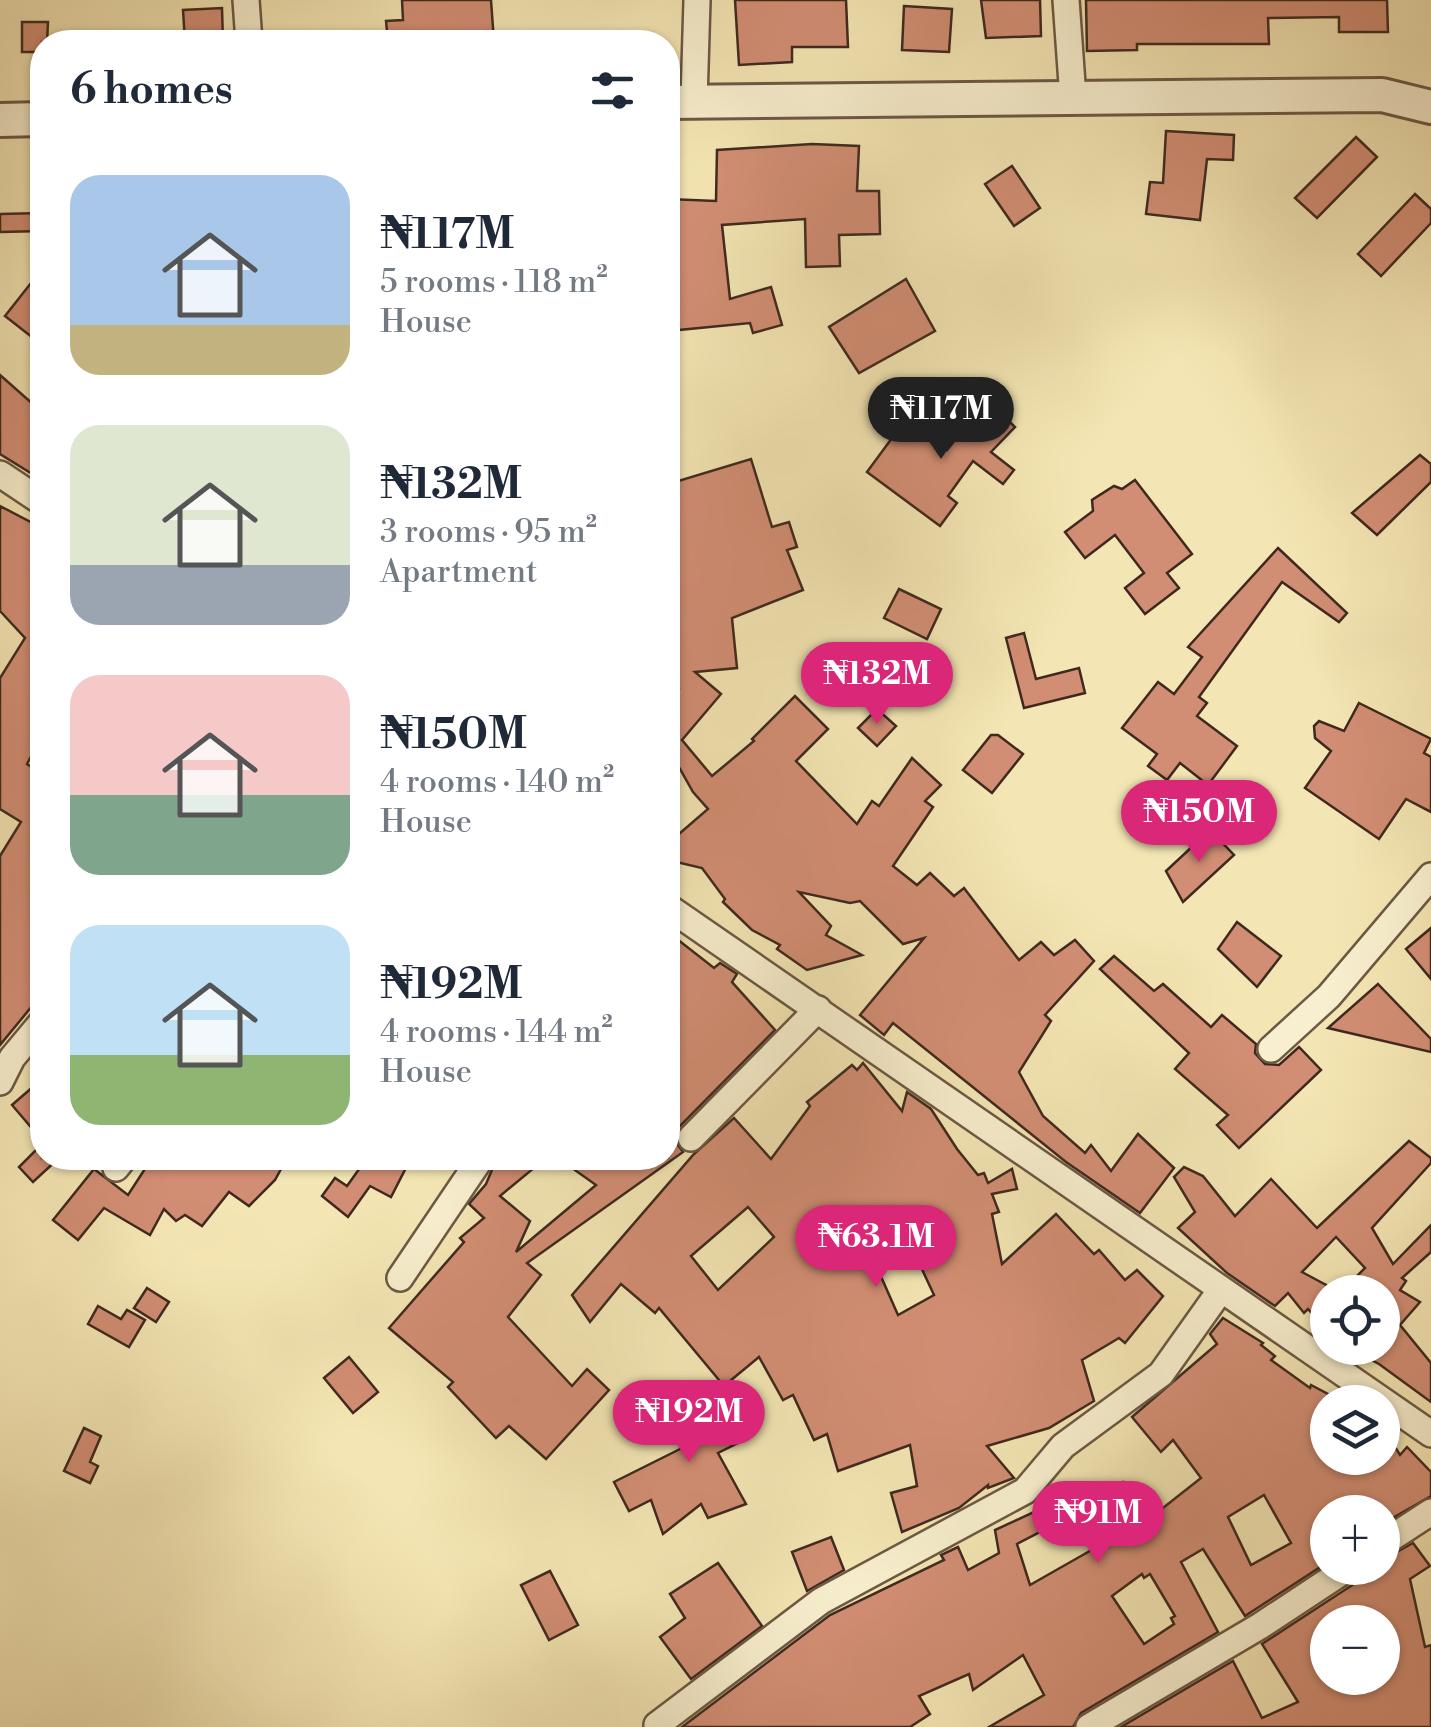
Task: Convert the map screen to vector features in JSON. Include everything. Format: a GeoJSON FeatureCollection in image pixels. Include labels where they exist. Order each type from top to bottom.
{"type":"FeatureCollection","features":[{"type":"Feature","properties":{"kind":"street"},"geometry":{"type":"LineString","coordinates":[[246,0],[248,30]]}},
{"type":"Feature","properties":{"kind":"street"},"geometry":{"type":"LineString","coordinates":[[696,0],[680,102],[1382,95],[1431,107]]}},
{"type":"Feature","properties":{"kind":"street"},"geometry":{"type":"LineString","coordinates":[[1066,0],[1073,98]]}},
{"type":"Feature","properties":{"kind":"street"},"geometry":{"type":"LineString","coordinates":[[0,120],[30,120]]}},
{"type":"Feature","properties":{"kind":"street"},"geometry":{"type":"LineString","coordinates":[[0,474],[30,494]]}},
{"type":"Feature","properties":{"kind":"street"},"geometry":{"type":"LineString","coordinates":[[1271,1048],[1329,996],[1431,876]]}},
{"type":"Feature","properties":{"kind":"street"},"geometry":{"type":"LineString","coordinates":[[680,915],[1431,1434]]}},
{"type":"Feature","properties":{"kind":"street"},"geometry":{"type":"LineString","coordinates":[[691,1138],[818,1009]]}},
{"type":"Feature","properties":{"kind":"street"},"geometry":{"type":"LineString","coordinates":[[0,1082],[12,1058],[30,1036]]}},
{"type":"Feature","properties":{"kind":"street"},"geometry":{"type":"LineString","coordinates":[[400,1278],[473,1170]]}},
{"type":"Feature","properties":{"kind":"street"},"geometry":{"type":"LineString","coordinates":[[656,1725],[821,1602],[1025,1491],[1063,1446],[1161,1374],[1220,1290]]}},
{"type":"Feature","properties":{"kind":"street"},"geometry":{"type":"LineString","coordinates":[[1400,1532],[1431,1512]]}},
{"type":"Feature","properties":{"kind":"street"},"geometry":{"type":"LineString","coordinates":[[1089,1727],[1322,1585]]}},
{"type":"Feature","properties":{"kind":"building"},"geometry":{"type":"Polygon","coordinates":[[[402,0],[491,0],[493,30],[387,30],[386,21],[403,20],[402,0]]]}},
{"type":"Feature","properties":{"kind":"building"},"geometry":{"type":"Polygon","coordinates":[[[735,0],[846,0],[848,47],[792,47],[792,62],[739,65],[735,0]]]}},
{"type":"Feature","properties":{"kind":"building"},"geometry":{"type":"Polygon","coordinates":[[[981,0],[1040,0],[1041,36],[986,38],[981,0]]]}},
{"type":"Feature","properties":{"kind":"building"},"geometry":{"type":"Polygon","coordinates":[[[1086,0],[1387,0],[1388,32],[1339,32],[1339,17],[1268,18],[1269,44],[1137,44],[1137,50],[1087,51],[1086,0]]]}},
{"type":"Feature","properties":{"kind":"building"},"geometry":{"type":"Polygon","coordinates":[[[904,6],[952,9],[949,52],[902,50],[904,6]]]}},
{"type":"Feature","properties":{"kind":"building"},"geometry":{"type":"Polygon","coordinates":[[[222,8],[223,30],[184,30],[183,10],[222,8]]]}},
{"type":"Feature","properties":{"kind":"building"},"geometry":{"type":"Polygon","coordinates":[[[22,22],[48,22],[48,30],[30,30],[30,52],[22,52],[22,22]]]}},
{"type":"Feature","properties":{"kind":"building"},"geometry":{"type":"Polygon","coordinates":[[[1166,131],[1234,135],[1233,160],[1207,159],[1200,220],[1146,214],[1150,182],[1163,183],[1166,131]]]}},
{"type":"Feature","properties":{"kind":"building"},"geometry":{"type":"Polygon","coordinates":[[[1356,137],[1377,157],[1317,218],[1295,198],[1356,137]]]}},
{"type":"Feature","properties":{"kind":"building"},"geometry":{"type":"Polygon","coordinates":[[[812,144],[859,146],[857,191],[879,191],[880,234],[839,235],[840,266],[806,267],[805,219],[722,225],[730,299],[771,287],[782,325],[753,333],[750,323],[680,330],[680,200],[716,201],[717,150],[812,144]]]}},
{"type":"Feature","properties":{"kind":"building"},"geometry":{"type":"Polygon","coordinates":[[[1012,166],[1040,208],[1014,226],[985,184],[1012,166]]]}},
{"type":"Feature","properties":{"kind":"building"},"geometry":{"type":"Polygon","coordinates":[[[1415,194],[1431,209],[1431,223],[1381,276],[1358,254],[1415,194]]]}},
{"type":"Feature","properties":{"kind":"building"},"geometry":{"type":"Polygon","coordinates":[[[30,213],[30,231],[0,232],[0,214],[30,213]]]}},
{"type":"Feature","properties":{"kind":"building"},"geometry":{"type":"Polygon","coordinates":[[[906,279],[935,331],[859,373],[829,327],[906,279]]]}},
{"type":"Feature","properties":{"kind":"building"},"geometry":{"type":"Polygon","coordinates":[[[30,284],[30,336],[5,316],[30,284]]]}},
{"type":"Feature","properties":{"kind":"building"},"geometry":{"type":"Polygon","coordinates":[[[0,375],[30,401],[30,473],[0,454],[0,375]]]}},
{"type":"Feature","properties":{"kind":"building"},"geometry":{"type":"Polygon","coordinates":[[[987,400],[1015,427],[991,452],[1014,470],[1003,484],[973,461],[948,496],[957,503],[940,526],[867,472],[906,419],[947,450],[987,400]]]}},
{"type":"Feature","properties":{"kind":"building"},"geometry":{"type":"Polygon","coordinates":[[[1420,455],[1431,464],[1431,482],[1377,535],[1352,513],[1420,455]]]}},
{"type":"Feature","properties":{"kind":"building"},"geometry":{"type":"Polygon","coordinates":[[[751,459],[772,527],[789,522],[797,547],[787,550],[803,590],[732,618],[737,668],[695,672],[721,694],[682,740],[712,776],[754,741],[795,696],[828,729],[796,761],[857,824],[872,801],[879,806],[912,758],[941,785],[925,801],[933,807],[893,866],[917,885],[930,873],[954,896],[964,888],[1019,960],[1041,942],[1054,955],[1075,940],[1094,961],[1045,1015],[1051,1021],[1019,1072],[1043,1116],[1085,1153],[1091,1145],[1111,1171],[1138,1134],[1174,1168],[1140,1213],[1066,1162],[893,1023],[884,1035],[860,1015],[924,938],[903,944],[860,901],[850,903],[799,892],[831,926],[826,935],[862,955],[807,970],[777,949],[780,945],[752,930],[723,902],[725,899],[702,868],[680,863],[680,833],[708,809],[680,769],[680,480],[751,459]]]}},
{"type":"Feature","properties":{"kind":"building"},"geometry":{"type":"Polygon","coordinates":[[[1135,480],[1192,554],[1167,573],[1179,588],[1145,614],[1125,588],[1144,573],[1115,535],[1085,558],[1065,532],[1093,511],[1092,500],[1114,486],[1122,489],[1135,480]]]}},
{"type":"Feature","properties":{"kind":"building"},"geometry":{"type":"Polygon","coordinates":[[[0,506],[30,522],[30,1009],[0,1045],[0,856],[21,822],[0,809],[0,678],[25,638],[0,611],[0,506]]]}},
{"type":"Feature","properties":{"kind":"building"},"geometry":{"type":"Polygon","coordinates":[[[1278,548],[1347,613],[1339,622],[1282,582],[1199,697],[1207,703],[1197,716],[1237,746],[1208,785],[1180,763],[1167,780],[1148,766],[1157,754],[1122,728],[1158,682],[1174,694],[1202,657],[1188,647],[1278,548]]]}},
{"type":"Feature","properties":{"kind":"building"},"geometry":{"type":"Polygon","coordinates":[[[899,589],[941,609],[927,639],[884,618],[899,589]]]}},
{"type":"Feature","properties":{"kind":"building"},"geometry":{"type":"Polygon","coordinates":[[[1024,633],[1036,679],[1079,668],[1085,693],[1024,708],[1006,638],[1024,633]]]}},
{"type":"Feature","properties":{"kind":"building"},"geometry":{"type":"Polygon","coordinates":[[[1359,703],[1431,739],[1424,753],[1431,757],[1431,812],[1406,799],[1379,839],[1305,788],[1331,751],[1315,738],[1314,726],[1319,721],[1344,731],[1359,703]]]}},
{"type":"Feature","properties":{"kind":"building"},"geometry":{"type":"Polygon","coordinates":[[[877,709],[896,726],[877,746],[858,728],[877,709]]]}},
{"type":"Feature","properties":{"kind":"building"},"geometry":{"type":"Polygon","coordinates":[[[991,735],[998,735],[1023,754],[992,793],[963,770],[991,735]]]}},
{"type":"Feature","properties":{"kind":"building"},"geometry":{"type":"Polygon","coordinates":[[[1210,830],[1234,855],[1183,902],[1166,871],[1210,830]]]}},
{"type":"Feature","properties":{"kind":"building"},"geometry":{"type":"Polygon","coordinates":[[[1237,922],[1281,956],[1257,987],[1218,949],[1237,922]]]}},
{"type":"Feature","properties":{"kind":"building"},"geometry":{"type":"Polygon","coordinates":[[[1431,928],[1431,979],[1406,949],[1431,928]]]}},
{"type":"Feature","properties":{"kind":"building"},"geometry":{"type":"Polygon","coordinates":[[[680,941],[714,968],[720,963],[737,974],[732,982],[775,1030],[680,1126],[680,941]]]}},
{"type":"Feature","properties":{"kind":"building"},"geometry":{"type":"Polygon","coordinates":[[[1114,956],[1154,991],[1163,984],[1211,1027],[1222,1015],[1256,1044],[1255,1053],[1265,1064],[1279,1065],[1299,1047],[1321,1070],[1239,1148],[1217,1125],[1228,1115],[1175,1069],[1189,1053],[1100,969],[1114,956]]]}},
{"type":"Feature","properties":{"kind":"building"},"geometry":{"type":"Polygon","coordinates":[[[1378,984],[1431,1039],[1431,1052],[1328,1028],[1378,984]]]}},
{"type":"Feature","properties":{"kind":"building"},"geometry":{"type":"Polygon","coordinates":[[[863,1063],[902,1111],[907,1092],[931,1109],[957,1149],[978,1175],[984,1173],[988,1183],[1012,1169],[1017,1189],[992,1194],[999,1212],[992,1214],[1002,1264],[1056,1214],[1094,1254],[1099,1250],[1125,1280],[1137,1270],[1163,1296],[1125,1343],[1119,1338],[1082,1360],[1094,1401],[1049,1428],[987,1446],[1014,1478],[988,1485],[959,1508],[902,1532],[891,1493],[917,1486],[910,1445],[838,1471],[827,1434],[814,1440],[793,1395],[783,1400],[759,1357],[724,1386],[659,1308],[655,1313],[621,1284],[590,1322],[572,1295],[694,1154],[734,1118],[771,1159],[810,1106],[807,1102],[852,1065],[857,1070],[863,1063]],[[748,1207],[691,1256],[718,1290],[774,1237],[748,1207]],[[913,1250],[875,1263],[898,1315],[934,1295],[913,1250]]]}},
{"type":"Feature","properties":{"kind":"building"},"geometry":{"type":"Polygon","coordinates":[[[30,1089],[30,1126],[12,1105],[30,1089]]]}},
{"type":"Feature","properties":{"kind":"building"},"geometry":{"type":"Polygon","coordinates":[[[1409,1141],[1431,1158],[1431,1163],[1372,1228],[1393,1264],[1431,1225],[1431,1252],[1402,1278],[1406,1281],[1400,1290],[1400,1275],[1358,1275],[1365,1268],[1336,1237],[1302,1272],[1310,1276],[1310,1311],[1304,1313],[1288,1293],[1275,1306],[1227,1273],[1178,1228],[1195,1212],[1174,1177],[1184,1167],[1203,1176],[1235,1216],[1271,1179],[1317,1228],[1409,1141]]]}},
{"type":"Feature","properties":{"kind":"building"},"geometry":{"type":"Polygon","coordinates":[[[30,1156],[30,1170],[46,1170],[33,1182],[19,1167],[30,1156]]]}},
{"type":"Feature","properties":{"kind":"building"},"geometry":{"type":"Polygon","coordinates":[[[93,1170],[128,1195],[144,1170],[280,1170],[249,1206],[229,1192],[202,1226],[185,1215],[176,1221],[164,1209],[150,1235],[104,1208],[78,1240],[53,1220],[93,1170]]]}},
{"type":"Feature","properties":{"kind":"building"},"geometry":{"type":"Polygon","coordinates":[[[358,1170],[405,1170],[391,1197],[370,1186],[348,1217],[322,1196],[335,1178],[347,1186],[358,1170]]]}},
{"type":"Feature","properties":{"kind":"building"},"geometry":{"type":"Polygon","coordinates":[[[492,1170],[531,1170],[500,1196],[530,1221],[516,1252],[596,1185],[575,1170],[658,1170],[527,1263],[541,1275],[508,1317],[572,1386],[587,1369],[609,1390],[546,1459],[509,1426],[496,1438],[448,1387],[453,1382],[389,1328],[464,1242],[460,1238],[484,1218],[469,1204],[492,1170]]]}},
{"type":"Feature","properties":{"kind":"building"},"geometry":{"type":"Polygon","coordinates":[[[147,1288],[169,1302],[156,1322],[134,1308],[147,1288]]]}},
{"type":"Feature","properties":{"kind":"building"},"geometry":{"type":"Polygon","coordinates":[[[1400,1290],[1420,1302],[1400,1325],[1400,1290]]]}},
{"type":"Feature","properties":{"kind":"building"},"geometry":{"type":"Polygon","coordinates":[[[98,1306],[121,1319],[127,1310],[145,1320],[129,1347],[88,1324],[98,1306]]]}},
{"type":"Feature","properties":{"kind":"building"},"geometry":{"type":"Polygon","coordinates":[[[1223,1318],[1263,1343],[1275,1356],[1271,1360],[1310,1388],[1310,1475],[1400,1475],[1400,1455],[1407,1447],[1431,1472],[1431,1496],[1400,1514],[1400,1495],[1310,1495],[1310,1574],[1245,1616],[1203,1549],[1181,1562],[1218,1632],[1081,1713],[1073,1727],[989,1727],[1044,1695],[1023,1655],[973,1690],[969,1674],[919,1696],[930,1714],[910,1727],[682,1727],[830,1615],[944,1560],[941,1555],[958,1547],[968,1570],[999,1553],[995,1530],[1047,1506],[1101,1494],[1123,1482],[1149,1519],[1201,1478],[1173,1440],[1161,1452],[1132,1417],[1217,1344],[1210,1334],[1223,1318]],[[1264,1495],[1228,1517],[1251,1565],[1291,1543],[1264,1495]],[[1067,1518],[1017,1544],[1030,1585],[1095,1548],[1067,1518]],[[1142,1574],[1112,1596],[1144,1644],[1174,1624],[1171,1618],[1175,1616],[1150,1574],[1144,1578],[1142,1574]]]}},
{"type":"Feature","properties":{"kind":"building"},"geometry":{"type":"Polygon","coordinates":[[[1400,1325],[1431,1363],[1431,1402],[1380,1365],[1400,1365],[1400,1325]]]}},
{"type":"Feature","properties":{"kind":"building"},"geometry":{"type":"Polygon","coordinates":[[[349,1357],[378,1392],[353,1413],[324,1378],[349,1357]]]}},
{"type":"Feature","properties":{"kind":"building"},"geometry":{"type":"Polygon","coordinates":[[[715,1386],[740,1435],[740,1442],[718,1453],[746,1504],[708,1518],[701,1504],[663,1534],[651,1500],[629,1511],[614,1482],[682,1448],[664,1413],[715,1386]]]}},
{"type":"Feature","properties":{"kind":"building"},"geometry":{"type":"Polygon","coordinates":[[[84,1428],[101,1436],[90,1462],[98,1466],[90,1483],[64,1471],[84,1428]]]}},
{"type":"Feature","properties":{"kind":"building"},"geometry":{"type":"Polygon","coordinates":[[[831,1537],[844,1570],[807,1591],[792,1552],[831,1537]]]}},
{"type":"Feature","properties":{"kind":"building"},"geometry":{"type":"Polygon","coordinates":[[[1413,1543],[1430,1566],[1410,1579],[1425,1647],[1431,1645],[1431,1727],[1121,1727],[1233,1661],[1262,1718],[1298,1702],[1262,1644],[1310,1613],[1310,1695],[1400,1695],[1400,1605],[1322,1605],[1352,1585],[1400,1585],[1400,1550],[1413,1543]]]}},
{"type":"Feature","properties":{"kind":"building"},"geometry":{"type":"Polygon","coordinates":[[[718,1563],[762,1626],[691,1679],[660,1637],[685,1618],[670,1594],[718,1563]]]}},
{"type":"Feature","properties":{"kind":"building"},"geometry":{"type":"Polygon","coordinates":[[[550,1571],[578,1625],[549,1640],[521,1585],[550,1571]]]}}]}
